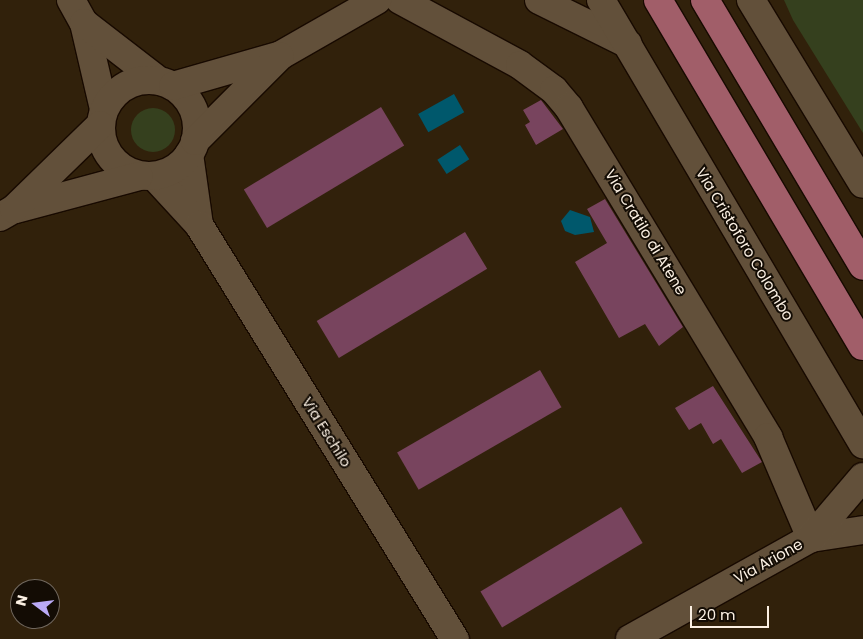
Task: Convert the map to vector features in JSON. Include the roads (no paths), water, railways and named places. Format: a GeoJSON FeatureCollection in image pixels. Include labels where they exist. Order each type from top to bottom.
{"type":"FeatureCollection","features":[{"type":"Feature","properties":{"kind":"main road"},"geometry":{"type":"LineString","coordinates":[[658,0],[863,346]]}},
{"type":"Feature","properties":{"kind":"main road"},"geometry":{"type":"LineString","coordinates":[[705,0],[863,266]]}},
{"type":"Feature","properties":{"kind":"street"},"geometry":{"type":"LineString","coordinates":[[71,0],[84,23],[108,154],[127,172],[147,176],[199,225]]}},
{"type":"Feature","properties":{"kind":"street"},"geometry":{"type":"LineString","coordinates":[[7,213],[102,117],[126,85],[166,83],[281,55],[377,0]]}},
{"type":"Feature","properties":{"kind":"street","name":"Via Cratilo di Atene"},"geometry":{"type":"LineString","coordinates":[[400,0],[520,65],[554,90],[569,108],[768,437],[810,538]]}},
{"type":"Feature","properties":{"kind":"street"},"geometry":{"type":"LineString","coordinates":[[539,0],[628,44]]}},
{"type":"Feature","properties":{"kind":"street","name":"Via Cristoforo Colombo"},"geometry":{"type":"LineString","coordinates":[[601,0],[863,444]]}},
{"type":"Feature","properties":{"kind":"street"},"geometry":{"type":"LineString","coordinates":[[758,6],[863,184]]}},
{"type":"Feature","properties":{"kind":"street"},"geometry":{"type":"LineString","coordinates":[[84,23],[166,83],[193,108],[192,148],[199,225]]}},
{"type":"Feature","properties":{"kind":"street"},"geometry":{"type":"LineString","coordinates":[[7,213],[147,176],[180,165],[192,148],[281,55]]}},
{"type":"Feature","properties":{"kind":"street","name":"Via Eschilo"},"geometry":{"type":"LineString","coordinates":[[199,225],[455,639]]}},
{"type":"Feature","properties":{"kind":"street","name":"Via Arione"},"geometry":{"type":"LineString","coordinates":[[630,639],[810,538],[863,477]]}},
{"type":"Feature","properties":{"kind":"street"},"geometry":{"type":"LineString","coordinates":[[810,538],[863,530]]}},
{"type":"Feature","properties":{"kind":"water"},"geometry":{"type":"Polygon","coordinates":[[[454,94],[464,112],[428,132],[418,114],[454,94]]]}},
{"type":"Feature","properties":{"kind":"water"},"geometry":{"type":"Polygon","coordinates":[[[460,145],[469,159],[447,174],[437,160],[460,145]]]}},
{"type":"Feature","properties":{"kind":"water"},"geometry":{"type":"Polygon","coordinates":[[[570,210],[590,217],[594,232],[575,235],[565,231],[561,221],[570,210]]]}}]}
